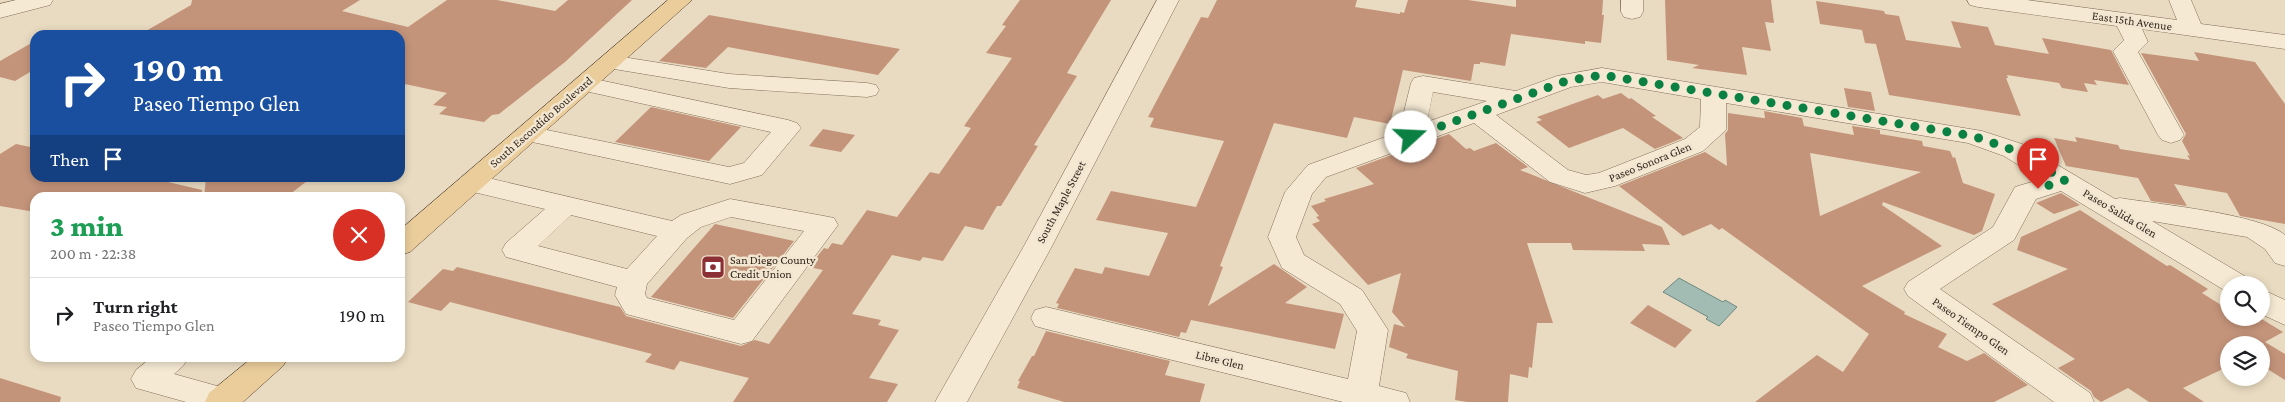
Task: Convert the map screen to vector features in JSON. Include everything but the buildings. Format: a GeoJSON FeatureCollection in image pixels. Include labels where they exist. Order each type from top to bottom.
{"type":"FeatureCollection","features":[{"type":"Feature","properties":{"kind":"main road","name":"South Escondido Boulevard"},"geometry":{"type":"LineString","coordinates":[[405,241],[681,0]]}},
{"type":"Feature","properties":{"kind":"main road"},"geometry":{"type":"LineString","coordinates":[[222,401],[267,362]]}},
{"type":"Feature","properties":{"kind":"street","name":"South Maple Street"},"geometry":{"type":"LineString","coordinates":[[951,402],[1038,246],[1168,0]]}},
{"type":"Feature","properties":{"kind":"street","name":"East 15th Avenue"},"geometry":{"type":"LineString","coordinates":[[1978,0],[2285,42]]}},
{"type":"Feature","properties":{"kind":"street"},"geometry":{"type":"LineString","coordinates":[[2180,0],[2192,29]]}},
{"type":"Feature","properties":{"kind":"street"},"geometry":{"type":"LineString","coordinates":[[0,11],[40,1]]}},
{"type":"Feature","properties":{"kind":"street"},"geometry":{"type":"LineString","coordinates":[[2126,20],[2136,42],[2125,51],[2171,135]]}},
{"type":"Feature","properties":{"kind":"street"},"geometry":{"type":"LineString","coordinates":[[610,62],[728,81],[867,90]]}},
{"type":"Feature","properties":{"kind":"street","name":"Paseo Salida Glen"},"geometry":{"type":"LineString","coordinates":[[1361,398],[1373,330],[1351,297],[1292,262],[1282,237],[1299,192],[1317,171],[1566,81],[1602,75],[1973,136],[2013,150],[2222,276]]}},
{"type":"Feature","properties":{"kind":"street"},"geometry":{"type":"LineString","coordinates":[[527,134],[730,176],[753,170],[788,128],[585,84]]}},
{"type":"Feature","properties":{"kind":"street"},"geometry":{"type":"LineString","coordinates":[[1411,137],[1423,84],[1518,99]]}},
{"type":"Feature","properties":{"kind":"street","name":"Paseo Sonora Glen"},"geometry":{"type":"LineString","coordinates":[[1477,113],[1559,176],[1585,184],[1605,180],[1694,145],[1713,130],[1714,92]]}},
{"type":"Feature","properties":{"kind":"street","name":"Paseo Tiempo Glen"},"geometry":{"type":"LineString","coordinates":[[2065,180],[2025,193],[2004,233],[1919,289],[2078,402]]}},
{"type":"Feature","properties":{"kind":"street"},"geometry":{"type":"LineString","coordinates":[[471,183],[677,231]]}},
{"type":"Feature","properties":{"kind":"street"},"geometry":{"type":"LineString","coordinates":[[566,205],[516,250],[633,280]]}},
{"type":"Feature","properties":{"kind":"street"},"geometry":{"type":"LineString","coordinates":[[2106,205],[2252,229],[2268,234],[2279,243],[2285,256]]}},
{"type":"Feature","properties":{"kind":"street"},"geometry":{"type":"LineString","coordinates":[[730,208],[824,225],[741,333],[637,306],[630,295],[633,280],[677,231],[691,221],[730,208]]}},
{"type":"Feature","properties":{"kind":"street"},"geometry":{"type":"LineString","coordinates":[[2270,305],[2285,314]]}},
{"type":"Feature","properties":{"kind":"street","name":"Libre Glen"},"geometry":{"type":"LineString","coordinates":[[1046,318],[1361,398],[1394,402]]}},
{"type":"Feature","properties":{"kind":"street"},"geometry":{"type":"LineString","coordinates":[[167,362],[146,379],[222,401]]}},
{"type":"Feature","properties":{"kind":"water"},"geometry":{"type":"Polygon","coordinates":[[[1679,278],[1723,302],[1725,300],[1737,307],[1719,326],[1706,319],[1708,317],[1663,292],[1679,278]]]}},
{"type":"Feature","properties":{"kind":"place","name":"San Diego County Credit Union"},"geometry":{"type":"Point","coordinates":[713,267]}},
{"type":"Feature","properties":{"kind":"route"},"geometry":{"type":"LineString","coordinates":[[1411,137],[1566,81],[1602,75],[1973,136],[2013,150],[2065,180],[2038,189]]}}]}
